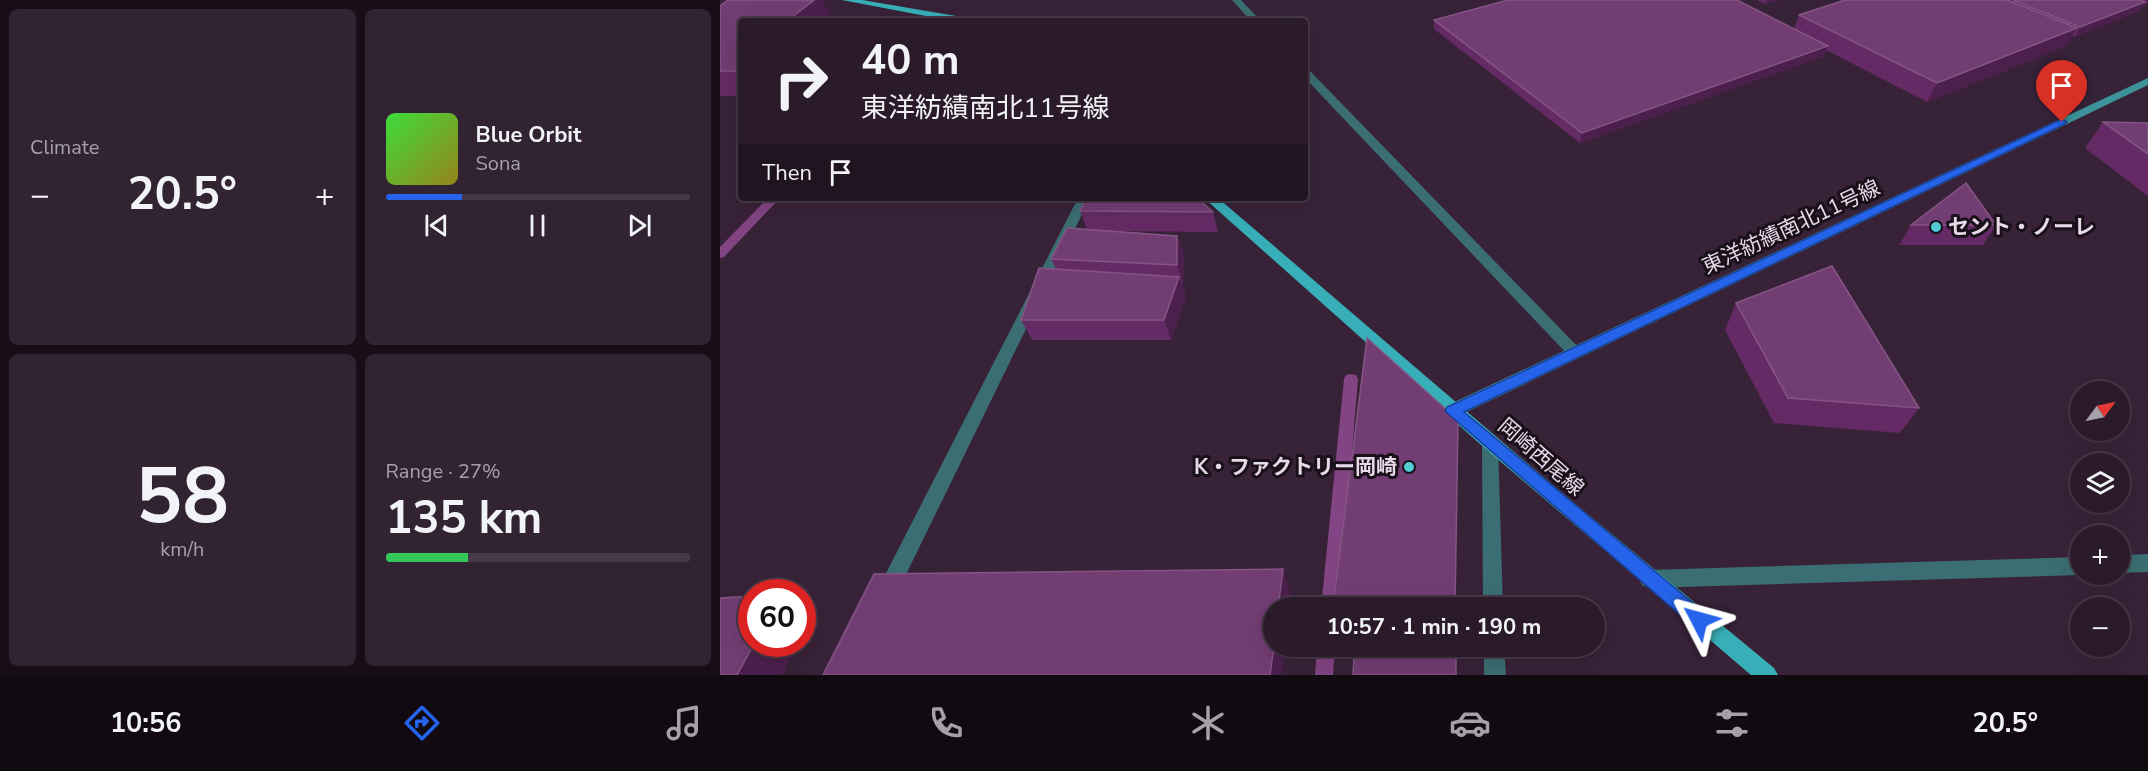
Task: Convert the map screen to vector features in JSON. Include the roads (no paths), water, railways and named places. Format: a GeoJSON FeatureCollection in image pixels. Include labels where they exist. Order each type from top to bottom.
{"type":"FeatureCollection","features":[{"type":"Feature","properties":{"kind":"main road"},"geometry":{"type":"LineString","coordinates":[[846,0],[951,18]]}},
{"type":"Feature","properties":{"kind":"main road","name":"岡崎西尾線"},"geometry":{"type":"LineString","coordinates":[[1213,201],[1452,411],[1649,579],[1767,675]]}},
{"type":"Feature","properties":{"kind":"street"},"geometry":{"type":"LineString","coordinates":[[1236,0],[1253,18]]}},
{"type":"Feature","properties":{"kind":"street"},"geometry":{"type":"LineString","coordinates":[[1308,75],[1575,353]]}},
{"type":"Feature","properties":{"kind":"street","name":"東洋紡績南北11号線"},"geometry":{"type":"LineString","coordinates":[[1452,411],[2148,81]]}},
{"type":"Feature","properties":{"kind":"street"},"geometry":{"type":"LineString","coordinates":[[878,611],[1083,201]]}},
{"type":"Feature","properties":{"kind":"street"},"geometry":{"type":"LineString","coordinates":[[1490,443],[1494,597]]}},
{"type":"Feature","properties":{"kind":"street"},"geometry":{"type":"LineString","coordinates":[[2130,564],[2148,563]]}},
{"type":"Feature","properties":{"kind":"street"},"geometry":{"type":"LineString","coordinates":[[1649,579],[2070,566]]}},
{"type":"Feature","properties":{"kind":"street"},"geometry":{"type":"LineString","coordinates":[[1494,657],[1495,675]]}},
{"type":"Feature","properties":{"kind":"waterway"},"geometry":{"type":"LineString","coordinates":[[720,254],[771,201]]}},
{"type":"Feature","properties":{"kind":"waterway"},"geometry":{"type":"LineString","coordinates":[[1331,597],[1351,379]]}},
{"type":"Feature","properties":{"kind":"waterway"},"geometry":{"type":"LineString","coordinates":[[1324,675],[1325,657]]}},
{"type":"Feature","properties":{"kind":"place","name":"セント・ノーレ"},"geometry":{"type":"Point","coordinates":[1936,227]}},
{"type":"Feature","properties":{"kind":"place","name":"K・ファクトリー岡崎"},"geometry":{"type":"Point","coordinates":[1409,467]}}]}
